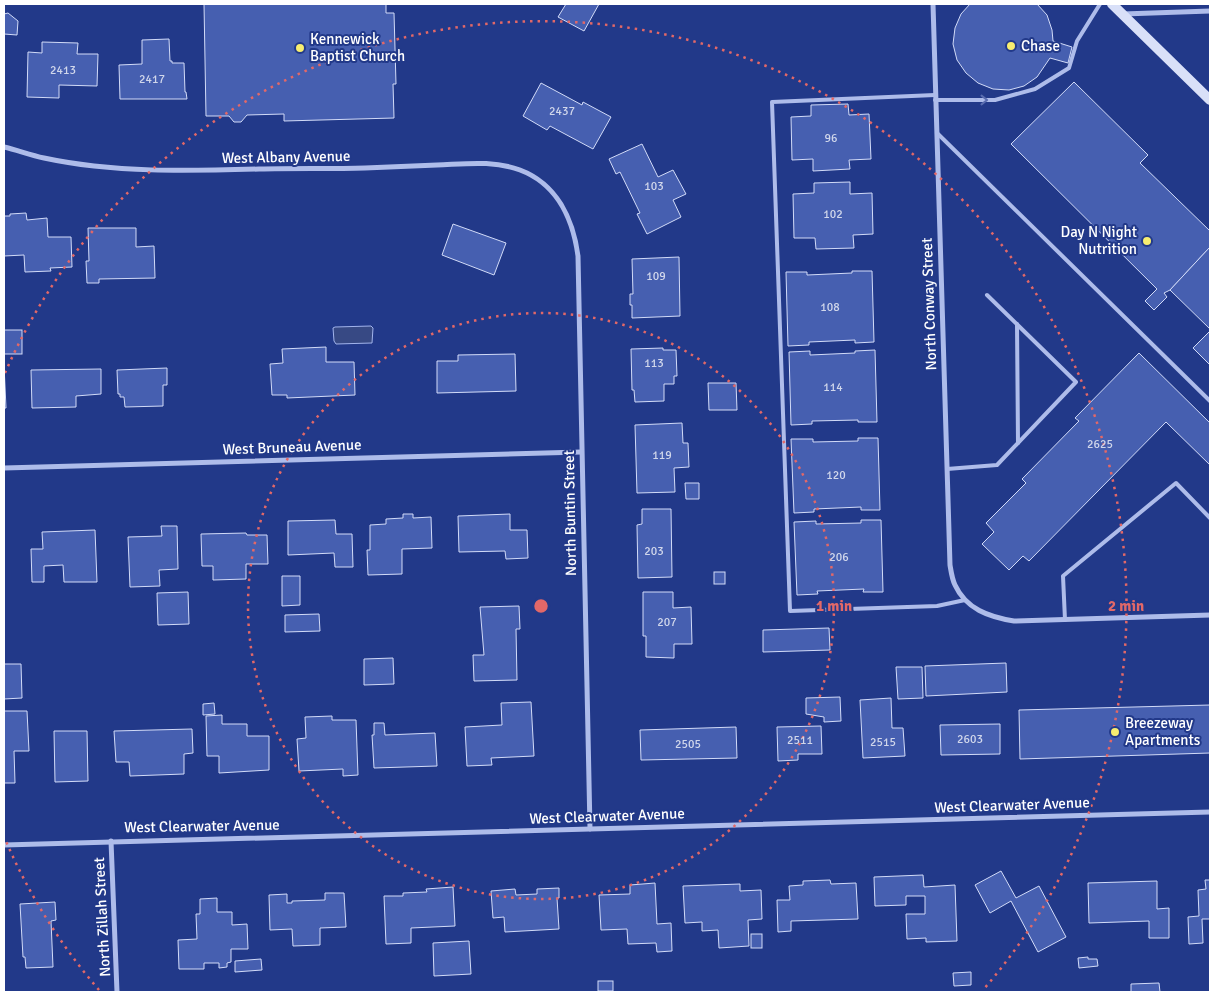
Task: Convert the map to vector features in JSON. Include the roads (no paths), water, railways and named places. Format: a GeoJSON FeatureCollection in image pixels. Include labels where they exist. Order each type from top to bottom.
{"type":"FeatureCollection","features":[{"type":"Feature","properties":{"kind":"main road"},"geometry":{"type":"LineString","coordinates":[[1112,4],[1210,100]]}},
{"type":"Feature","properties":{"kind":"street","name":"North Conway Street"},"geometry":{"type":"LineString","coordinates":[[933,4],[950,565],[954,584],[965,600]]}},
{"type":"Feature","properties":{"kind":"street"},"geometry":{"type":"LineString","coordinates":[[1123,14],[1210,11]]}},
{"type":"Feature","properties":{"kind":"street","name":"West Albany Avenue"},"geometry":{"type":"LineString","coordinates":[[4,147],[44,158],[112,167],[161,170],[500,164],[520,170],[538,179],[558,200]]}},
{"type":"Feature","properties":{"kind":"street","name":"North Buntin Street"},"geometry":{"type":"LineString","coordinates":[[558,200],[567,214],[573,229],[578,256],[590,829]]}},
{"type":"Feature","properties":{"kind":"street","name":"West Bruneau Avenue"},"geometry":{"type":"LineString","coordinates":[[4,468],[581,452]]}},
{"type":"Feature","properties":{"kind":"street"},"geometry":{"type":"LineString","coordinates":[[965,600],[992,618],[1014,621],[1210,615]]}},
{"type":"Feature","properties":{"kind":"street","name":"West Clearwater Avenue"},"geometry":{"type":"LineString","coordinates":[[4,845],[1210,812]]}},
{"type":"Feature","properties":{"kind":"street","name":"North Zillah Street"},"geometry":{"type":"LineString","coordinates":[[111,841],[117,992]]}},
{"type":"Feature","properties":{"kind":"lane"},"geometry":{"type":"LineString","coordinates":[[965,600],[937,606],[790,611],[772,102],[935,98],[995,100],[1035,89],[1069,68],[1077,41],[1100,4]]}},
{"type":"Feature","properties":{"kind":"lane"},"geometry":{"type":"LineString","coordinates":[[936,132],[1210,401]]}},
{"type":"Feature","properties":{"kind":"lane"},"geometry":{"type":"LineString","coordinates":[[946,469],[997,465],[1076,382],[987,295]]}},
{"type":"Feature","properties":{"kind":"lane"},"geometry":{"type":"LineString","coordinates":[[1017,324],[1018,443]]}},
{"type":"Feature","properties":{"kind":"lane"},"geometry":{"type":"LineString","coordinates":[[1065,620],[1063,576],[1176,482],[1210,518]]}},
{"type":"Feature","properties":{"kind":"water"},"geometry":{"type":"Polygon","coordinates":[[[371,326],[373,328],[372,343],[336,344],[334,341],[333,328],[335,327],[371,326]]]}},
{"type":"Feature","properties":{"kind":"place","name":"Chase"},"geometry":{"type":"Point","coordinates":[1011,46]}},
{"type":"Feature","properties":{"kind":"place","name":"Kennewick Baptist Church"},"geometry":{"type":"Point","coordinates":[300,48]}},
{"type":"Feature","properties":{"kind":"place","name":"Day N Night Nutrition"},"geometry":{"type":"Point","coordinates":[1147,241]}},
{"type":"Feature","properties":{"kind":"place","name":"Breezeway Apartments"},"geometry":{"type":"Point","coordinates":[1115,732]}}]}
